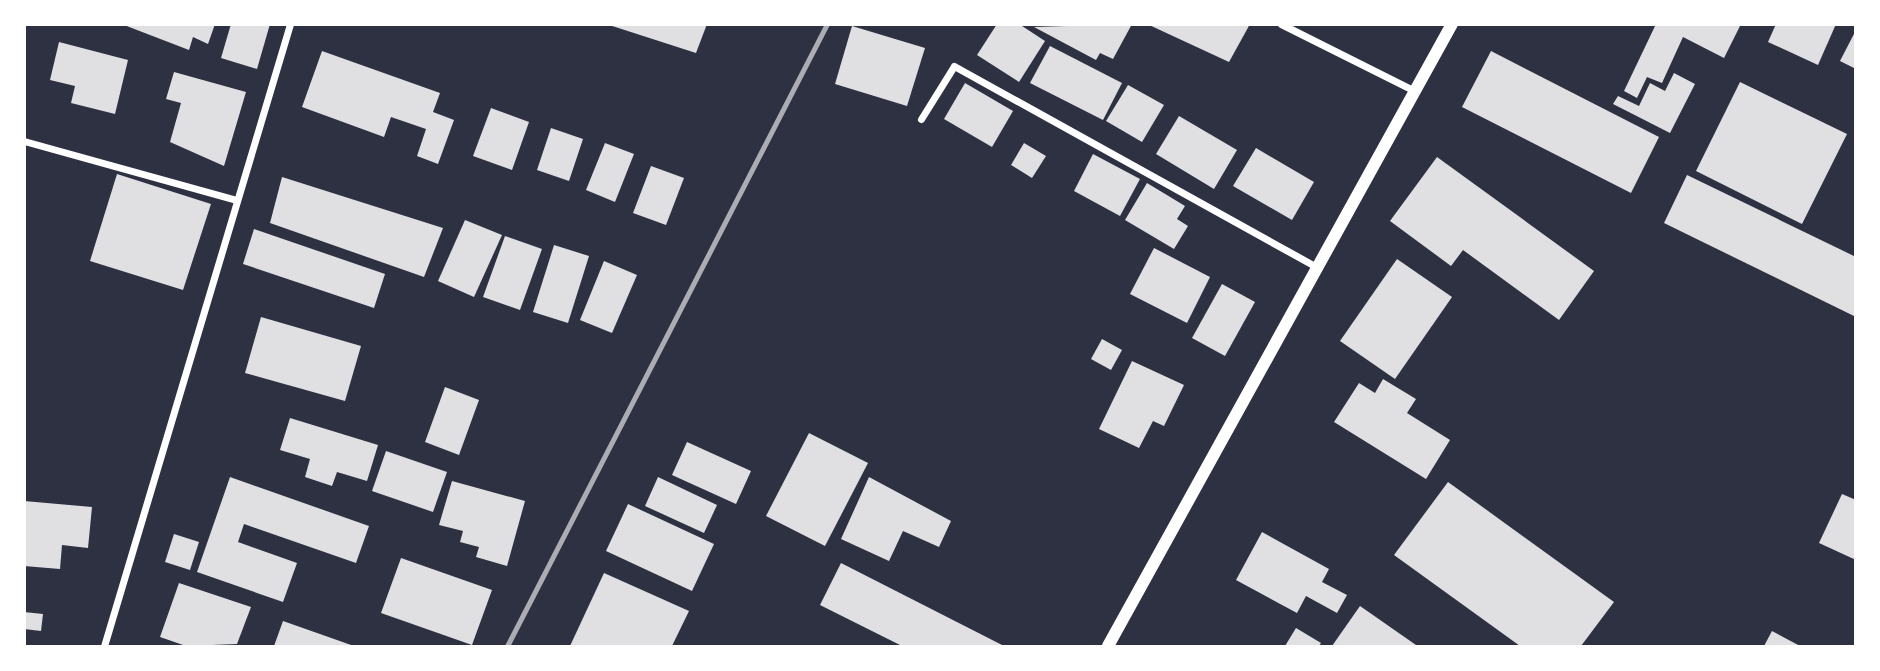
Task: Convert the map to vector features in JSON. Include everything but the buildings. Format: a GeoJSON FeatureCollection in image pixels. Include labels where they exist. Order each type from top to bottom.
{"type":"FeatureCollection","features":[{"type":"Feature","properties":{"kind":"street"},"geometry":{"type":"LineString","coordinates":[[104,646],[290,24]]}},
{"type":"Feature","properties":{"kind":"street"},"geometry":{"type":"LineString","coordinates":[[1281,24],[1415,91]]}},
{"type":"Feature","properties":{"kind":"street"},"geometry":{"type":"LineString","coordinates":[[1108,646],[1452,24]]}},
{"type":"Feature","properties":{"kind":"street"},"geometry":{"type":"LineString","coordinates":[[921,119],[954,66],[1316,267]]}},
{"type":"Feature","properties":{"kind":"street"},"geometry":{"type":"LineString","coordinates":[[24,141],[237,200]]}},
{"type":"Feature","properties":{"kind":"railway"},"geometry":{"type":"LineString","coordinates":[[507,646],[827,24]]}}]}
